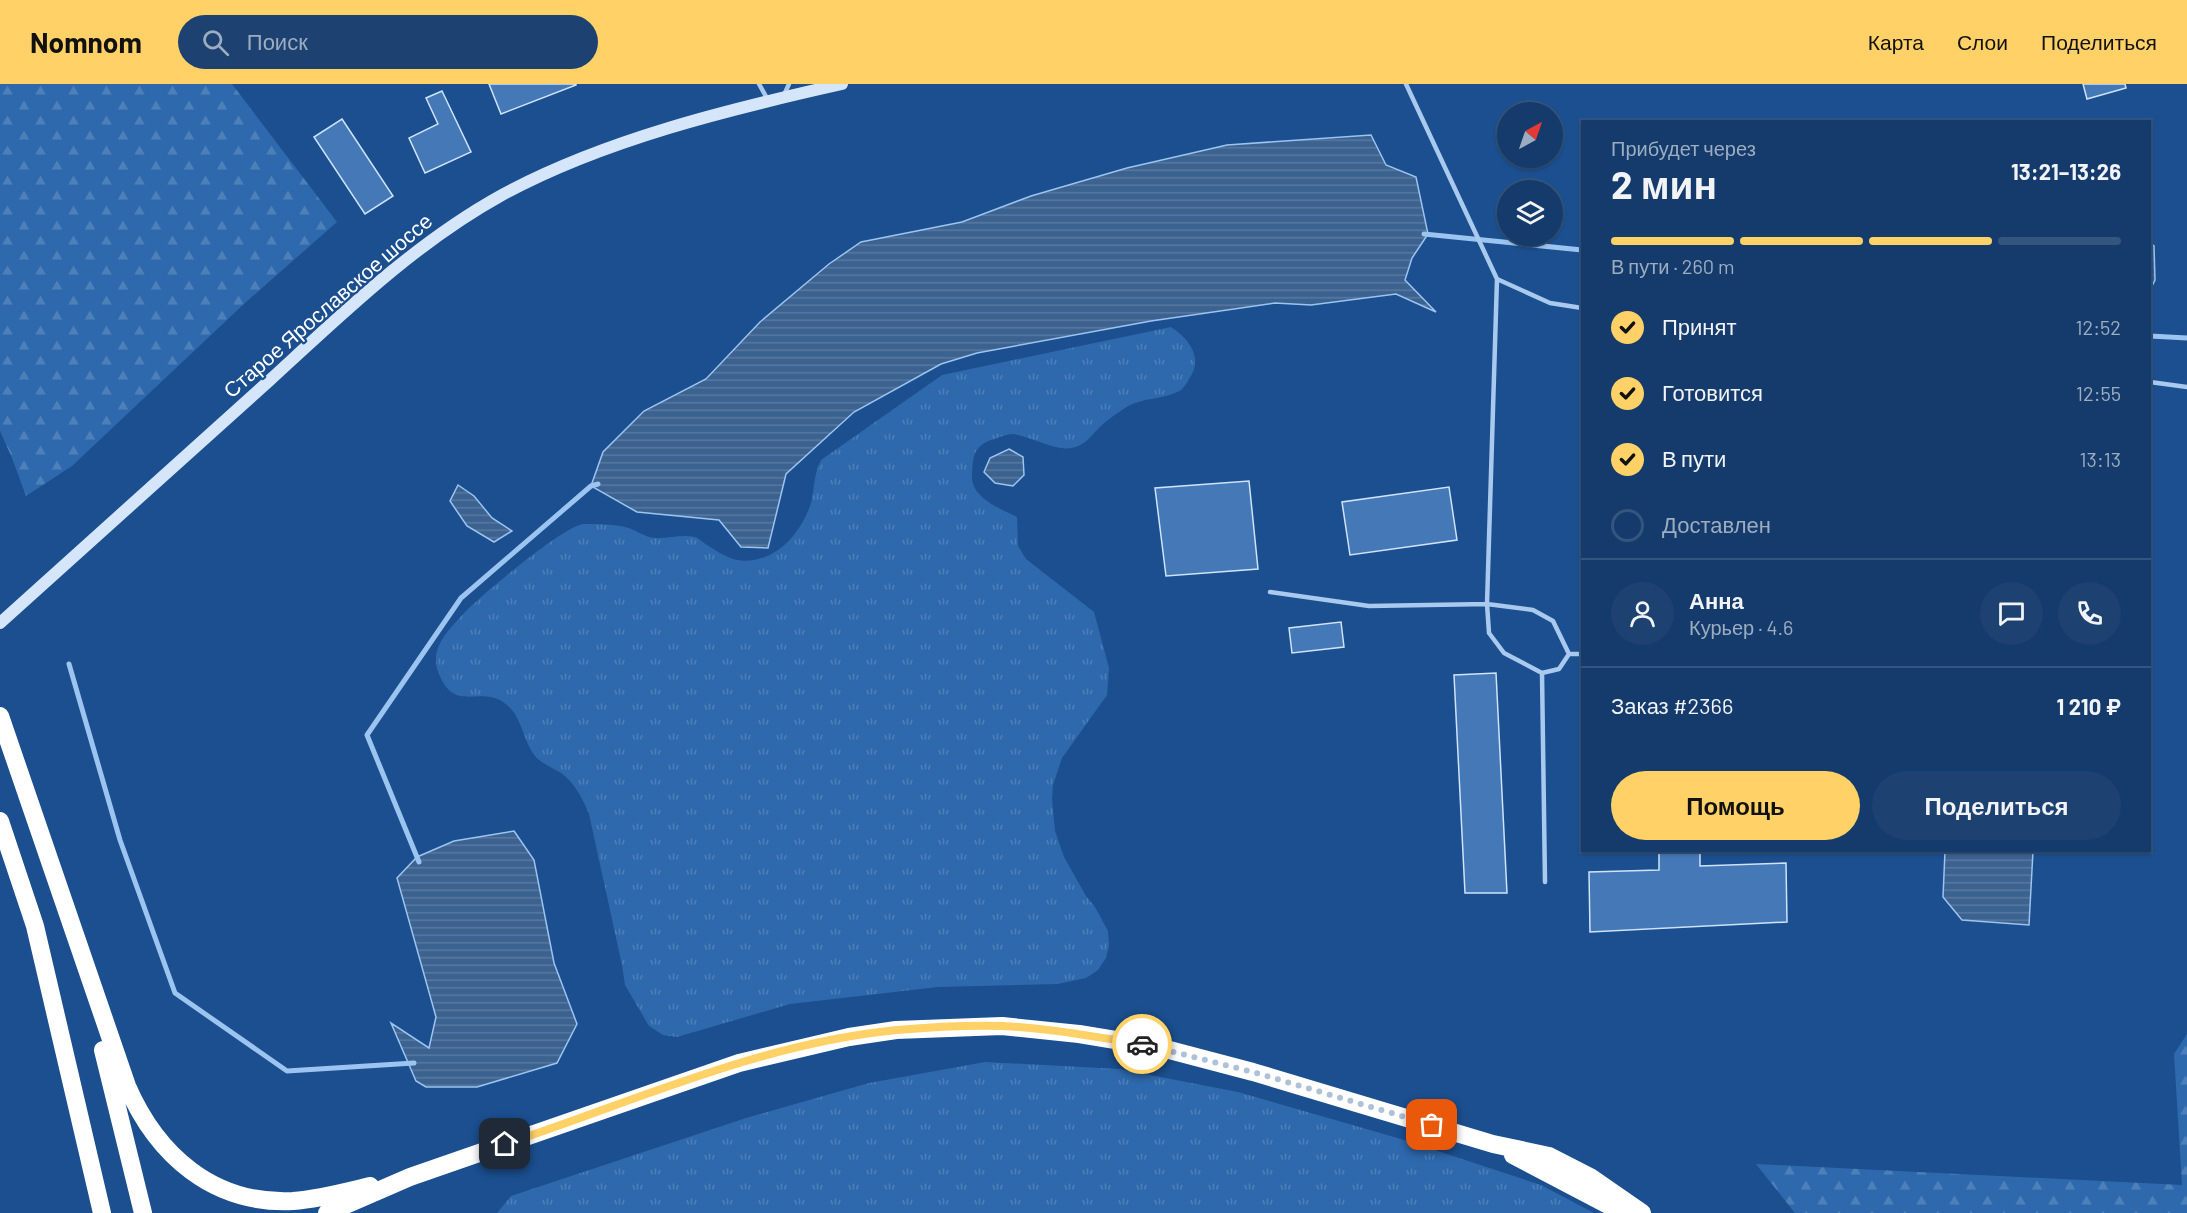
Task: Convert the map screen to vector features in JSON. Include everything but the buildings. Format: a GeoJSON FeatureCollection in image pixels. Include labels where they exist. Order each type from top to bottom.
{"type":"FeatureCollection","features":[{"type":"Feature","properties":{"kind":"highway"},"geometry":{"type":"LineString","coordinates":[[0,716],[78,946],[134,1101],[148,1127],[159,1141],[197,1176],[251,1198],[276,1201],[314,1198],[410,1177]]}},
{"type":"Feature","properties":{"kind":"highway"},"geometry":{"type":"LineString","coordinates":[[0,820],[34,926],[102,1213]]}},
{"type":"Feature","properties":{"kind":"highway"},"geometry":{"type":"LineString","coordinates":[[78,946],[142,1213]]}},
{"type":"Feature","properties":{"kind":"highway"},"geometry":{"type":"LineString","coordinates":[[327,1213],[410,1177],[739,1063],[849,1037],[896,1030],[1002,1026],[1079,1034],[1158,1047],[1264,1075],[1493,1144],[1549,1156],[1590,1177],[1642,1213]]}},
{"type":"Feature","properties":{"kind":"highway"},"geometry":{"type":"LineString","coordinates":[[1493,1144],[1612,1207],[1617,1213]]}},
{"type":"Feature","properties":{"kind":"main road","name":"Старое Ярославское шоссе"},"geometry":{"type":"LineString","coordinates":[[0,623],[339,317],[431,240],[502,195],[541,176],[660,132],[769,100],[842,84]]}},
{"type":"Feature","properties":{"kind":"lane"},"geometry":{"type":"LineString","coordinates":[[759,84],[769,100]]}},
{"type":"Feature","properties":{"kind":"lane"},"geometry":{"type":"LineString","coordinates":[[783,97],[789,84]]}},
{"type":"Feature","properties":{"kind":"lane"},"geometry":{"type":"LineString","coordinates":[[1406,84],[1497,279],[1487,603],[1489,633],[1504,653],[1542,674],[1559,669],[1569,654]]}},
{"type":"Feature","properties":{"kind":"lane"},"geometry":{"type":"LineString","coordinates":[[1497,279],[1550,303],[1581,308]]}},
{"type":"Feature","properties":{"kind":"lane"},"geometry":{"type":"LineString","coordinates":[[2151,382],[2187,387]]}},
{"type":"Feature","properties":{"kind":"lane"},"geometry":{"type":"LineString","coordinates":[[1270,592],[1369,606],[1487,603],[1533,610],[1553,621],[1569,654]]}},
{"type":"Feature","properties":{"kind":"lane"},"geometry":{"type":"LineString","coordinates":[[1569,654],[1581,654]]}},
{"type":"Feature","properties":{"kind":"lane"},"geometry":{"type":"LineString","coordinates":[[1542,674],[1545,882]]}},
{"type":"Feature","properties":{"kind":"green space"},"geometry":{"type":"Polygon","coordinates":[[[0,84],[232,84],[337,222],[246,302],[72,466],[26,496],[0,431],[0,84]]]}},
{"type":"Feature","properties":{"kind":"green space"},"geometry":{"type":"Polygon","coordinates":[[[1171,327],[1189,343],[1195,356],[1193,371],[1181,390],[1132,404],[1076,447],[1058,447],[1010,434],[980,446],[973,464],[972,476],[976,491],[988,502],[1017,517],[1018,546],[1026,559],[1094,612],[1109,668],[1107,695],[1062,758],[1053,785],[1052,799],[1055,831],[1064,857],[1108,931],[1109,945],[1106,958],[1098,970],[1086,978],[1058,984],[938,987],[790,1004],[677,1037],[663,1035],[649,1026],[625,985],[589,814],[584,803],[566,777],[535,756],[518,720],[509,707],[494,698],[460,696],[452,693],[445,686],[436,665],[436,656],[447,633],[465,612],[504,577],[560,536],[584,524],[625,527],[654,538],[695,537],[721,554],[741,561],[765,557],[787,542],[804,520],[811,503],[815,476],[821,460],[942,375],[1171,327]]]}},
{"type":"Feature","properties":{"kind":"green space"},"geometry":{"type":"Polygon","coordinates":[[[2187,1034],[2187,1213],[1795,1213],[1756,1164],[2182,1185],[2174,1054],[2187,1034]]]}},
{"type":"Feature","properties":{"kind":"green space"},"geometry":{"type":"Polygon","coordinates":[[[985,1062],[1119,1069],[1238,1092],[1401,1139],[1541,1185],[1594,1213],[497,1213],[511,1196],[746,1118],[869,1083],[985,1062]]]}},
{"type":"Feature","properties":{"kind":"shaded area"},"geometry":{"type":"Polygon","coordinates":[[[1371,135],[1386,165],[1416,177],[1428,234],[1412,258],[1405,280],[1436,312],[1396,294],[1311,305],[1275,303],[1151,321],[977,353],[941,364],[854,412],[786,474],[768,548],[741,547],[719,520],[637,512],[591,486],[603,452],[644,411],[706,379],[760,322],[829,264],[861,242],[962,222],[1031,196],[1127,168],[1227,145],[1371,135]]]}},
{"type":"Feature","properties":{"kind":"shaded area"},"geometry":{"type":"Polygon","coordinates":[[[2151,244],[2154,246],[2155,280],[2151,288],[2151,244]]]}},
{"type":"Feature","properties":{"kind":"shaded area"},"geometry":{"type":"Polygon","coordinates":[[[1009,449],[1023,457],[1024,475],[1013,486],[995,483],[984,472],[990,458],[1009,449]]]}},
{"type":"Feature","properties":{"kind":"shaded area"},"geometry":{"type":"Polygon","coordinates":[[[458,485],[474,496],[492,518],[512,531],[494,542],[467,526],[450,501],[458,485]]]}},
{"type":"Feature","properties":{"kind":"shaded area"},"geometry":{"type":"Polygon","coordinates":[[[514,831],[534,860],[554,963],[577,1024],[557,1063],[477,1087],[426,1087],[416,1081],[391,1023],[429,1048],[436,1017],[397,878],[417,857],[454,841],[514,831]]]}},
{"type":"Feature","properties":{"kind":"shaded area"},"geometry":{"type":"Polygon","coordinates":[[[1945,852],[2033,852],[2029,925],[1962,920],[1943,897],[1945,852]]]}},
{"type":"Feature","properties":{"kind":"waterway"},"geometry":{"type":"LineString","coordinates":[[1424,234],[1581,250]]}},
{"type":"Feature","properties":{"kind":"waterway"},"geometry":{"type":"LineString","coordinates":[[2151,336],[2187,338]]}},
{"type":"Feature","properties":{"kind":"waterway"},"geometry":{"type":"LineString","coordinates":[[419,862],[367,735],[461,598],[591,486],[598,484]]}},
{"type":"Feature","properties":{"kind":"waterway"},"geometry":{"type":"LineString","coordinates":[[69,664],[120,840],[175,993],[287,1071],[414,1063]]}},
{"type":"Feature","properties":{"kind":"way so far"},"geometry":{"type":"LineString","coordinates":[[1142,1044],[1253,1072],[1432,1125]]}},
{"type":"Feature","properties":{"kind":"route"},"geometry":{"type":"LineString","coordinates":[[505,1144],[739,1063],[849,1037],[896,1030],[1002,1026],[1079,1034],[1142,1044]]}}]}
